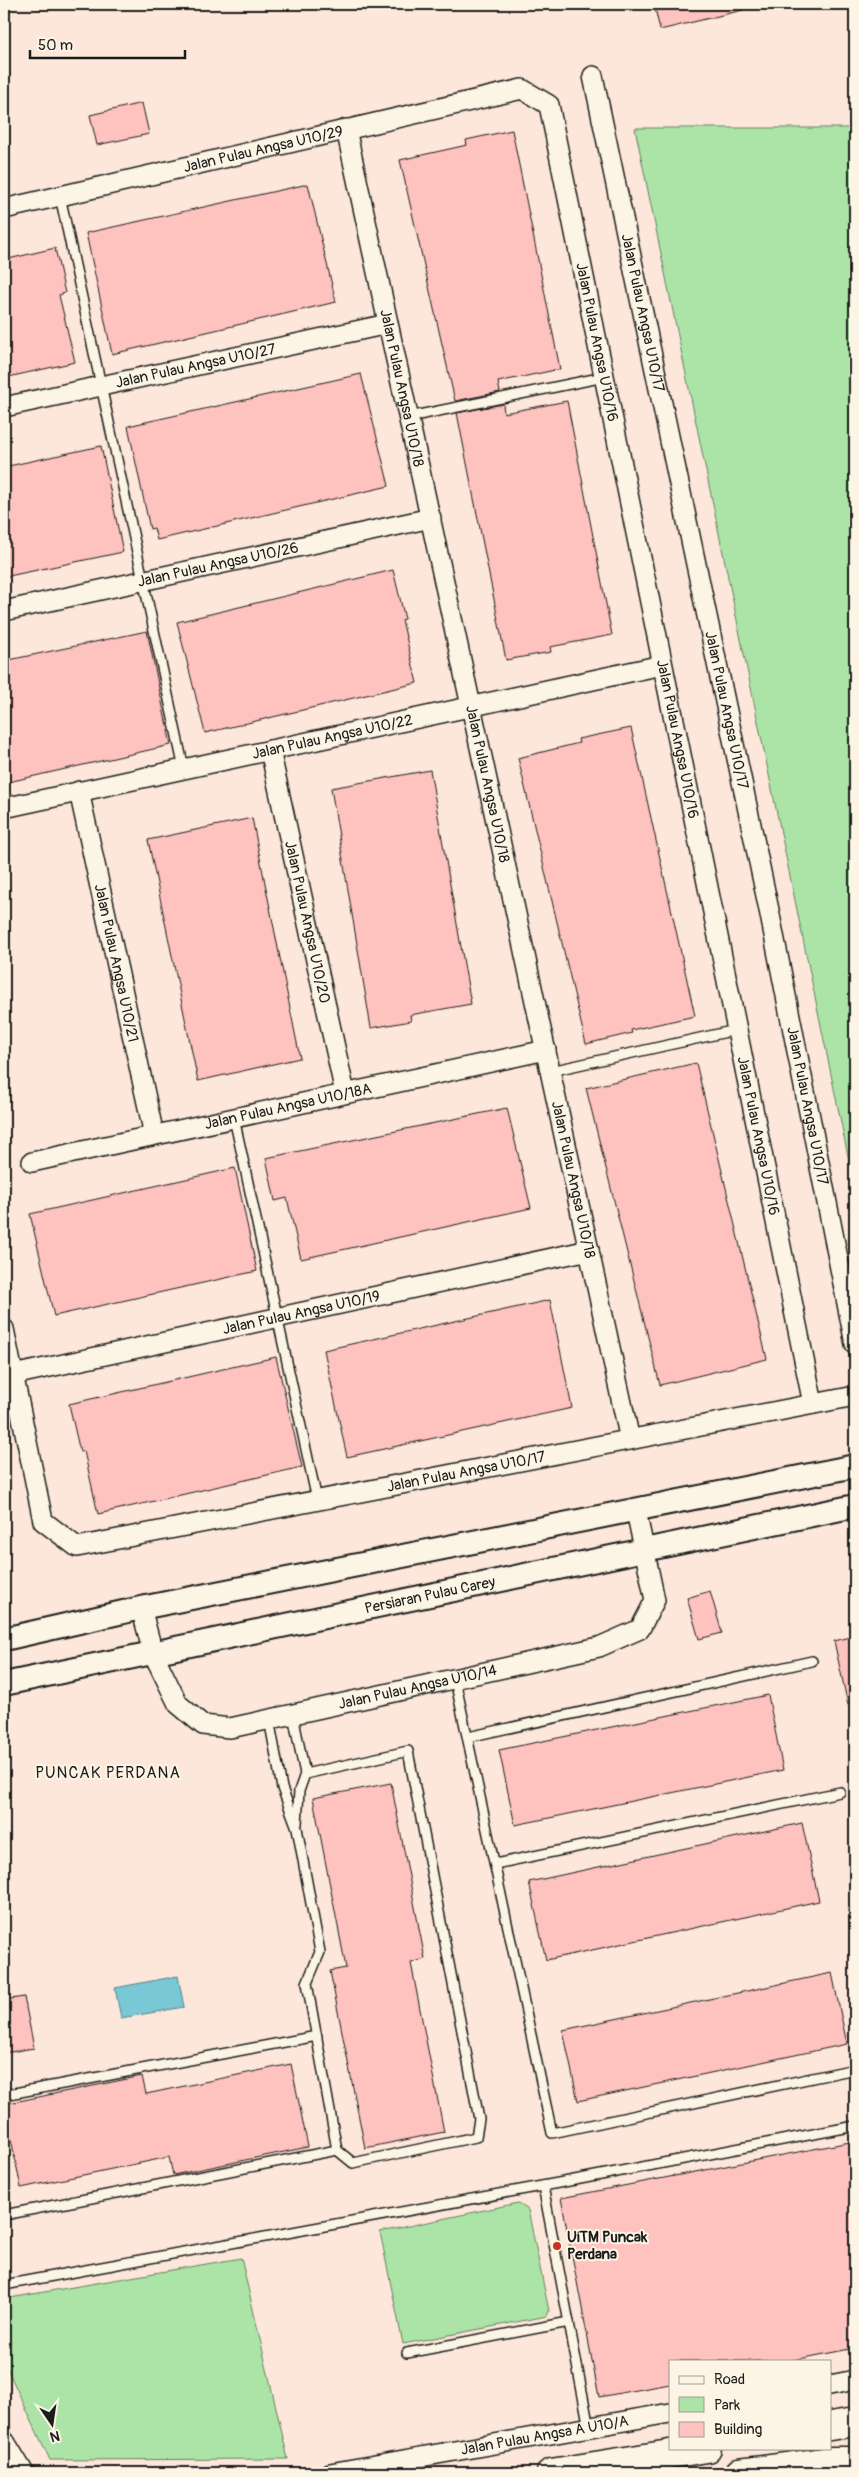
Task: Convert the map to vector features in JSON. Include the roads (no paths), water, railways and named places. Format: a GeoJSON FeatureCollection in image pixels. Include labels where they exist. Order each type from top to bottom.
{"type":"FeatureCollection","features":[{"type":"Feature","properties":{"kind":"main road"},"geometry":{"type":"LineString","coordinates":[[832,2426],[855,2422]]}},
{"type":"Feature","properties":{"kind":"main road"},"geometry":{"type":"LineString","coordinates":[[551,2473],[695,2450]]}},
{"type":"Feature","properties":{"kind":"main road"},"geometry":{"type":"LineString","coordinates":[[739,2473],[833,2461],[855,2461]]}},
{"type":"Feature","properties":{"kind":"street","name":"Jalan Pulau Angsa U10/17"},"geometry":{"type":"LineString","coordinates":[[593,76],[769,910],[855,1344]]}},
{"type":"Feature","properties":{"kind":"street","name":"Jalan Pulau Angsa U10/29"},"geometry":{"type":"LineString","coordinates":[[4,209],[522,89]]}},
{"type":"Feature","properties":{"kind":"street","name":"Jalan Pulau Angsa U10/16"},"geometry":{"type":"LineString","coordinates":[[522,89],[549,105],[813,1404]]}},
{"type":"Feature","properties":{"kind":"street","name":"Jalan Pulau Angsa U10/18"},"geometry":{"type":"LineString","coordinates":[[346,129],[630,1440]]}},
{"type":"Feature","properties":{"kind":"street","name":"Jalan Pulau Angsa U10/27"},"geometry":{"type":"LineString","coordinates":[[4,408],[388,324]]}},
{"type":"Feature","properties":{"kind":"street","name":"Jalan Pulau Angsa U10/26"},"geometry":{"type":"LineString","coordinates":[[4,611],[431,518]]}},
{"type":"Feature","properties":{"kind":"street","name":"Jalan Pulau Angsa U10/22"},"geometry":{"type":"LineString","coordinates":[[4,808],[662,665]]}},
{"type":"Feature","properties":{"kind":"street","name":"Jalan Pulau Angsa U10/20"},"geometry":{"type":"LineString","coordinates":[[270,750],[345,1093]]}},
{"type":"Feature","properties":{"kind":"street","name":"Jalan Pulau Angsa U10/21"},"geometry":{"type":"LineString","coordinates":[[79,791],[154,1135]]}},
{"type":"Feature","properties":{"kind":"street","name":"Jalan Pulau Angsa U10/18A"},"geometry":{"type":"LineString","coordinates":[[32,1162],[546,1050]]}},
{"type":"Feature","properties":{"kind":"street","name":"Jalan Pulau Angsa U10/19"},"geometry":{"type":"LineString","coordinates":[[13,1375],[589,1250]]}},
{"type":"Feature","properties":{"kind":"street"},"geometry":{"type":"LineString","coordinates":[[4,1329],[13,1375]]}},
{"type":"Feature","properties":{"kind":"street","name":"Jalan Pulau Angsa U10/17"},"geometry":{"type":"LineString","coordinates":[[13,1375],[44,1521],[77,1547],[855,1396]]}},
{"type":"Feature","properties":{"kind":"street"},"geometry":{"type":"LineString","coordinates":[[4,1639],[141,1608],[855,1466]]}},
{"type":"Feature","properties":{"kind":"street","name":"Persiaran Pulau Carey"},"geometry":{"type":"LineString","coordinates":[[4,1684],[855,1506]]}},
{"type":"Feature","properties":{"kind":"street","name":"Jalan Pulau Angsa U10/14"},"geometry":{"type":"LineString","coordinates":[[141,1608],[153,1653],[178,1704],[203,1725],[230,1728],[599,1647],[640,1628],[655,1600],[636,1510]]}},
{"type":"Feature","properties":{"kind":"street"},"geometry":{"type":"LineString","coordinates":[[832,2385],[855,2380]]}},
{"type":"Feature","properties":{"kind":"street","name":"Jalan Pulau Angsa A U10/A"},"geometry":{"type":"LineString","coordinates":[[330,2473],[669,2414]]}},
{"type":"Feature","properties":{"kind":"street"},"geometry":{"type":"LineString","coordinates":[[4,2440],[24,2473]]}},
{"type":"Feature","properties":{"kind":"lane"},"geometry":{"type":"LineString","coordinates":[[60,196],[184,769]]}},
{"type":"Feature","properties":{"kind":"lane"},"geometry":{"type":"LineString","coordinates":[[409,417],[604,377]]}},
{"type":"Feature","properties":{"kind":"lane"},"geometry":{"type":"LineString","coordinates":[[550,1071],[736,1030]]}},
{"type":"Feature","properties":{"kind":"lane"},"geometry":{"type":"LineString","coordinates":[[234,1118],[317,1500]]}},
{"type":"Feature","properties":{"kind":"lane"},"geometry":{"type":"LineString","coordinates":[[468,1738],[812,1661]]}},
{"type":"Feature","properties":{"kind":"lane"},"geometry":{"type":"LineString","coordinates":[[455,1680],[552,2133],[855,2069]]}},
{"type":"Feature","properties":{"kind":"lane"},"geometry":{"type":"LineString","coordinates":[[293,1715],[305,1774],[299,1791],[296,1828]]}},
{"type":"Feature","properties":{"kind":"lane"},"geometry":{"type":"LineString","coordinates":[[269,1720],[282,1788],[296,1828],[320,1952],[307,1982],[337,2150],[353,2163],[476,2138],[479,2119],[408,1751],[305,1774]]}},
{"type":"Feature","properties":{"kind":"lane"},"geometry":{"type":"LineString","coordinates":[[495,1864],[840,1792]]}},
{"type":"Feature","properties":{"kind":"lane"},"geometry":{"type":"LineString","coordinates":[[4,2095],[317,2036]]}},
{"type":"Feature","properties":{"kind":"lane"},"geometry":{"type":"LineString","coordinates":[[4,2286],[855,2126]]}},
{"type":"Feature","properties":{"kind":"lane"},"geometry":{"type":"LineString","coordinates":[[4,2215],[337,2150]]}},
{"type":"Feature","properties":{"kind":"lane"},"geometry":{"type":"LineString","coordinates":[[543,2186],[589,2428]]}},
{"type":"Feature","properties":{"kind":"lane"},"geometry":{"type":"LineString","coordinates":[[407,2353],[569,2322]]}},
{"type":"Feature","properties":{"kind":"water"},"geometry":{"type":"Polygon","coordinates":[[[178,1976],[184,2007],[121,2018],[115,1988],[178,1976]]]}},
{"type":"Feature","properties":{"kind":"place","name":"UiTM Puncak Perdana"},"geometry":{"type":"Point","coordinates":[557,2246]}},
{"type":"Feature","properties":{"kind":"district","name":"PUNCAK PERDANA"},"geometry":{"type":"Point","coordinates":[108,1773]}}]}
